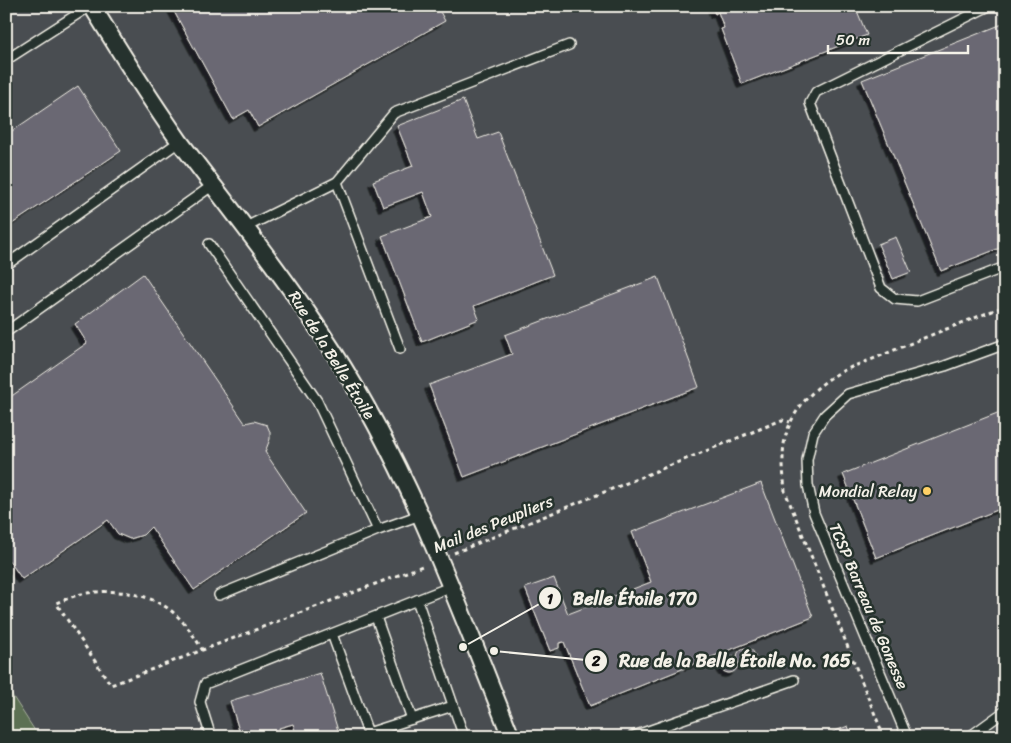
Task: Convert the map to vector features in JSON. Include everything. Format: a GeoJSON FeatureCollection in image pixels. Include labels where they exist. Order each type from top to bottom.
{"type":"FeatureCollection","features":[{"type":"Feature","properties":{"kind":"street","name":"Rue de la Belle Étoile"},"geometry":{"type":"LineString","coordinates":[[91,6],[132,71],[180,141],[293,291],[334,353],[372,419],[420,516],[510,737]]}},
{"type":"Feature","properties":{"kind":"lane"},"geometry":{"type":"LineString","coordinates":[[6,60],[91,6]]}},
{"type":"Feature","properties":{"kind":"lane"},"geometry":{"type":"LineString","coordinates":[[989,6],[816,92],[810,103],[881,288],[895,299],[917,301],[1005,267]]}},
{"type":"Feature","properties":{"kind":"lane"},"geometry":{"type":"LineString","coordinates":[[246,227],[337,182],[394,113],[569,45]]}},
{"type":"Feature","properties":{"kind":"lane"},"geometry":{"type":"LineString","coordinates":[[6,265],[180,141]]}},
{"type":"Feature","properties":{"kind":"lane"},"geometry":{"type":"LineString","coordinates":[[337,182],[400,350]]}},
{"type":"Feature","properties":{"kind":"lane"},"geometry":{"type":"LineString","coordinates":[[6,332],[213,185]]}},
{"type":"Feature","properties":{"kind":"lane"},"geometry":{"type":"LineString","coordinates":[[209,244],[317,401],[378,530]]}},
{"type":"Feature","properties":{"kind":"lane","name":"TCSP Barreau de Gonesse"},"geometry":{"type":"LineString","coordinates":[[907,737],[814,513],[808,485],[807,460],[813,433],[825,415],[848,394],[945,366],[1005,344]]}},
{"type":"Feature","properties":{"kind":"lane"},"geometry":{"type":"LineString","coordinates":[[219,595],[378,530],[420,516]]}},
{"type":"Feature","properties":{"kind":"lane"},"geometry":{"type":"LineString","coordinates":[[211,737],[200,702],[205,684],[450,587]]}},
{"type":"Feature","properties":{"kind":"lane"},"geometry":{"type":"LineString","coordinates":[[417,600],[464,737]]}},
{"type":"Feature","properties":{"kind":"lane"},"geometry":{"type":"LineString","coordinates":[[376,617],[412,719]]}},
{"type":"Feature","properties":{"kind":"lane"},"geometry":{"type":"LineString","coordinates":[[332,634],[368,733],[453,706]]}},
{"type":"Feature","properties":{"kind":"lane"},"geometry":{"type":"LineString","coordinates":[[631,737],[794,680]]}},
{"type":"Feature","properties":{"kind":"lane"},"geometry":{"type":"LineString","coordinates":[[972,735],[1005,711]]}},
{"type":"Feature","properties":{"kind":"path"},"geometry":{"type":"LineString","coordinates":[[884,737],[785,491],[783,460],[786,434],[790,422],[801,406],[814,390],[833,376],[1005,306]]}},
{"type":"Feature","properties":{"kind":"path","name":"Mail des Peupliers"},"geometry":{"type":"LineString","coordinates":[[203,650],[189,629],[173,612],[153,600],[131,593],[81,594],[56,604],[111,685],[203,650],[438,559],[782,420],[790,422]]}},
{"type":"Feature","properties":{"kind":"shaded area"},"geometry":{"type":"Polygon","coordinates":[[[6,6],[1005,6],[1005,737],[39,737],[6,686],[6,6]]]}},
{"type":"Feature","properties":{"kind":"green space"},"geometry":{"type":"Polygon","coordinates":[[[6,686],[39,737],[6,737],[6,686]]]}},
{"type":"Feature","properties":{"kind":"building"},"geometry":{"type":"Polygon","coordinates":[[[171,6],[437,6],[445,21],[258,127],[249,110],[233,119],[171,6]]]}},
{"type":"Feature","properties":{"kind":"building"},"geometry":{"type":"Polygon","coordinates":[[[712,6],[855,6],[867,35],[742,84],[721,29],[724,28],[718,12],[715,14],[712,6]]]}},
{"type":"Feature","properties":{"kind":"building"},"geometry":{"type":"Polygon","coordinates":[[[1005,23],[1005,246],[941,271],[862,80],[1005,23]]]}},
{"type":"Feature","properties":{"kind":"building"},"geometry":{"type":"Polygon","coordinates":[[[78,86],[121,151],[6,228],[6,135],[78,86]]]}},
{"type":"Feature","properties":{"kind":"building"},"geometry":{"type":"Polygon","coordinates":[[[463,100],[478,139],[498,132],[553,275],[474,306],[479,319],[422,342],[382,236],[432,217],[423,192],[383,207],[373,181],[413,166],[397,126],[463,100]]]}},
{"type":"Feature","properties":{"kind":"building"},"geometry":{"type":"Polygon","coordinates":[[[896,237],[911,272],[893,279],[878,244],[896,237]]]}},
{"type":"Feature","properties":{"kind":"building"},"geometry":{"type":"Polygon","coordinates":[[[143,274],[245,423],[254,421],[267,425],[270,439],[265,452],[306,513],[194,590],[151,527],[143,535],[130,539],[118,534],[108,520],[22,579],[6,556],[6,400],[87,343],[75,324],[143,274]]]}},
{"type":"Feature","properties":{"kind":"building"},"geometry":{"type":"Polygon","coordinates":[[[658,277],[699,387],[464,477],[429,385],[512,354],[505,335],[658,277]]]}},
{"type":"Feature","properties":{"kind":"building","name":"Mondial Relay"},"geometry":{"type":"Polygon","coordinates":[[[1005,410],[1005,507],[876,558],[843,474],[1005,410]]]}},
{"type":"Feature","properties":{"kind":"building"},"geometry":{"type":"Polygon","coordinates":[[[761,483],[813,617],[689,666],[688,662],[683,664],[685,668],[590,706],[564,642],[559,643],[559,648],[550,651],[525,588],[554,578],[568,614],[651,582],[632,532],[761,483]]]}},
{"type":"Feature","properties":{"kind":"building"},"geometry":{"type":"Polygon","coordinates":[[[746,648],[752,651],[755,657],[752,663],[746,666],[740,663],[737,657],[740,651],[746,648]]]}},
{"type":"Feature","properties":{"kind":"building"},"geometry":{"type":"Polygon","coordinates":[[[729,655],[735,658],[738,664],[735,670],[729,673],[723,670],[720,664],[723,658],[729,655]]]}},
{"type":"Feature","properties":{"kind":"building"},"geometry":{"type":"Polygon","coordinates":[[[320,673],[340,737],[297,737],[293,724],[279,728],[282,737],[241,737],[230,701],[320,673]]]}},
{"type":"Feature","properties":{"kind":"building"},"geometry":{"type":"Polygon","coordinates":[[[848,726],[852,737],[820,737],[848,726]]]}},
{"type":"Feature","properties":{"kind":"place","name":"Mondial Relay"},"geometry":{"type":"Point","coordinates":[927,491]}},
{"type":"Feature","properties":{"kind":"place","name":"Belle Étoile 170"},"geometry":{"type":"Point","coordinates":[463,647]}},
{"type":"Feature","properties":{"kind":"place","name":"Rue de la Belle Étoile No. 165"},"geometry":{"type":"Point","coordinates":[494,651]}}]}
